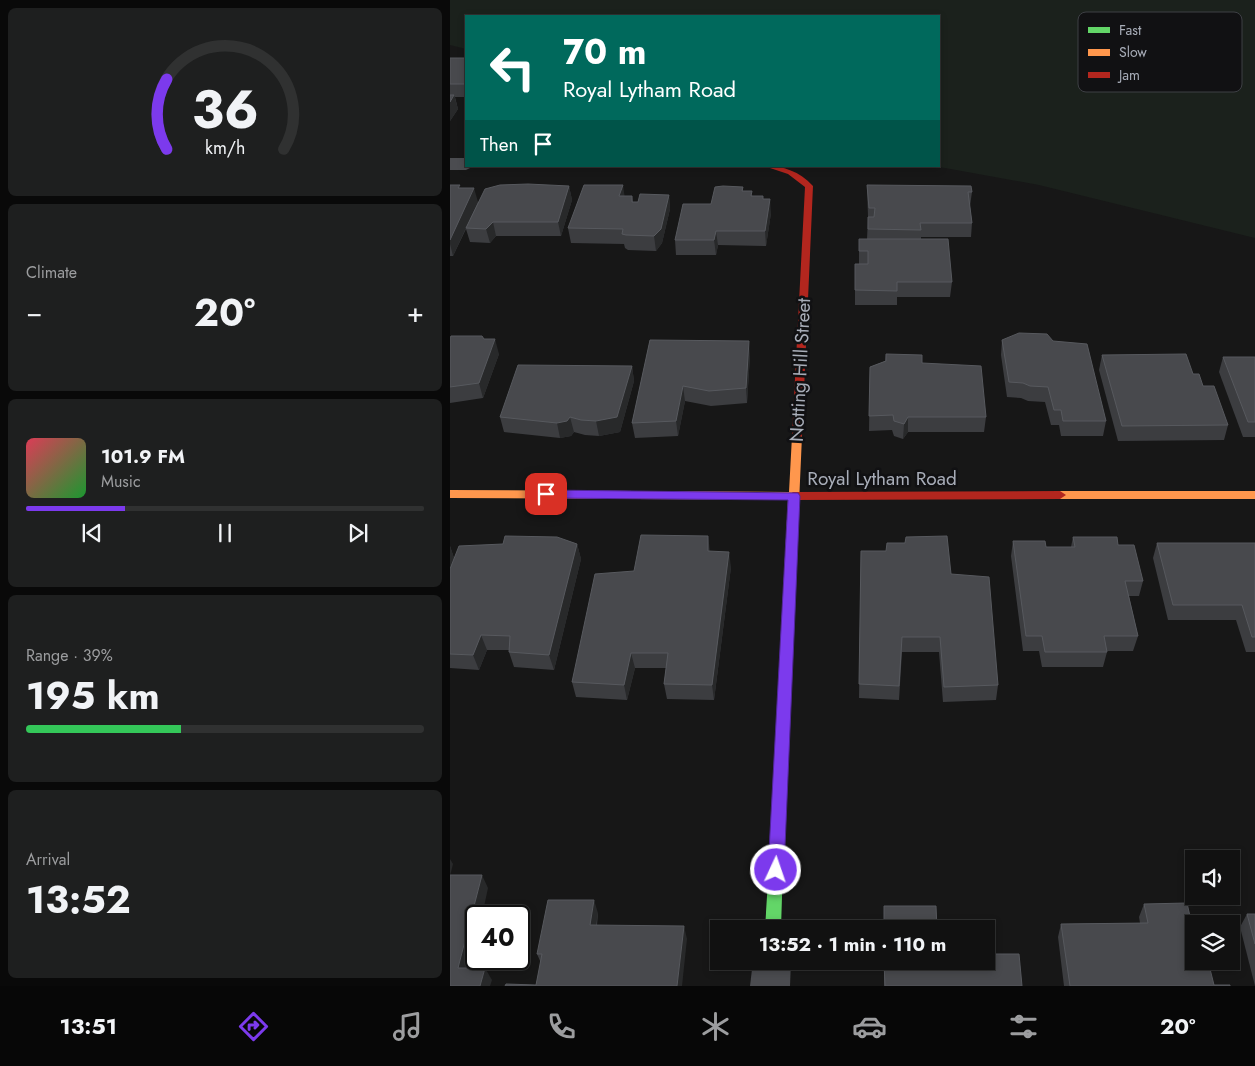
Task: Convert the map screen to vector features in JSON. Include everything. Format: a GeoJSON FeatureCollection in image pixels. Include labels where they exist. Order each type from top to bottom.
{"type":"FeatureCollection","features":[{"type":"Feature","properties":{"kind":"street"},"geometry":{"type":"LineString","coordinates":[[450,164],[465,164]]}},
{"type":"Feature","properties":{"kind":"street","name":"Notting Hill Street"},"geometry":{"type":"LineString","coordinates":[[773,920],[809,186],[800,175],[775,167]]}},
{"type":"Feature","properties":{"kind":"street","name":"Royal Lytham Road"},"geometry":{"type":"LineString","coordinates":[[450,494],[794,496],[1255,495]]}},
{"type":"Feature","properties":{"kind":"street"},"geometry":{"type":"LineString","coordinates":[[770,986],[771,970]]}},
{"type":"Feature","properties":{"kind":"shaded area"},"geometry":{"type":"Polygon","coordinates":[[[450,0],[1255,0],[1255,238],[1039,185],[940,167],[940,15],[465,15],[465,49],[450,45],[450,0]]]}},
{"type":"Feature","properties":{"kind":"building"},"geometry":{"type":"Polygon","coordinates":[[[450,58],[465,58],[465,84],[450,84],[450,58]]]}},
{"type":"Feature","properties":{"kind":"building"},"geometry":{"type":"Polygon","coordinates":[[[450,185],[460,185],[458,188],[474,188],[450,240],[450,185]]]}},
{"type":"Feature","properties":{"kind":"building"},"geometry":{"type":"Polygon","coordinates":[[[500,185],[569,186],[558,222],[493,222],[486,229],[466,228],[485,189],[500,185]]]}},
{"type":"Feature","properties":{"kind":"building"},"geometry":{"type":"Polygon","coordinates":[[[584,185],[623,185],[619,196],[632,196],[632,202],[638,202],[640,194],[669,195],[661,229],[654,236],[626,235],[622,234],[623,229],[568,228],[584,185]]]}},
{"type":"Feature","properties":{"kind":"building"},"geometry":{"type":"Polygon","coordinates":[[[867,185],[971,186],[972,192],[968,192],[972,223],[920,223],[921,230],[868,229],[868,217],[874,217],[875,208],[869,208],[867,185]]]}},
{"type":"Feature","properties":{"kind":"building"},"geometry":{"type":"Polygon","coordinates":[[[715,187],[743,187],[742,191],[752,191],[751,196],[763,196],[763,199],[770,199],[765,231],[716,231],[714,240],[675,240],[683,204],[711,204],[715,187]]]}},
{"type":"Feature","properties":{"kind":"building"},"geometry":{"type":"Polygon","coordinates":[[[859,239],[948,239],[952,282],[897,282],[897,291],[855,290],[855,264],[868,264],[868,251],[859,251],[859,239]]]}},
{"type":"Feature","properties":{"kind":"building"},"geometry":{"type":"Polygon","coordinates":[[[1019,333],[1047,334],[1053,341],[1087,344],[1106,421],[1063,421],[1061,410],[1054,410],[1048,387],[1009,382],[1002,340],[1019,333]]]}},
{"type":"Feature","properties":{"kind":"building"},"geometry":{"type":"Polygon","coordinates":[[[451,336],[482,336],[484,339],[495,339],[479,383],[450,387],[451,336]]]}},
{"type":"Feature","properties":{"kind":"building"},"geometry":{"type":"Polygon","coordinates":[[[650,340],[749,341],[746,388],[709,391],[683,386],[676,421],[632,423],[650,340]]]}},
{"type":"Feature","properties":{"kind":"building"},"geometry":{"type":"Polygon","coordinates":[[[886,354],[922,355],[922,363],[981,366],[986,417],[908,417],[904,424],[894,421],[893,415],[869,416],[870,367],[886,361],[886,354]]]}},
{"type":"Feature","properties":{"kind":"building"},"geometry":{"type":"Polygon","coordinates":[[[1186,354],[1193,374],[1199,374],[1203,386],[1214,386],[1228,425],[1122,426],[1102,355],[1186,354]]]}},
{"type":"Feature","properties":{"kind":"building"},"geometry":{"type":"Polygon","coordinates":[[[1223,357],[1255,357],[1255,422],[1248,422],[1223,357]]]}},
{"type":"Feature","properties":{"kind":"building"},"geometry":{"type":"Polygon","coordinates":[[[518,365],[632,366],[617,417],[596,421],[570,417],[567,421],[557,423],[500,417],[518,365]]]}},
{"type":"Feature","properties":{"kind":"building"},"geometry":{"type":"Polygon","coordinates":[[[641,535],[708,536],[708,551],[729,552],[712,685],[664,684],[668,653],[631,653],[624,685],[572,682],[595,574],[634,571],[641,535]]]}},
{"type":"Feature","properties":{"kind":"building"},"geometry":{"type":"Polygon","coordinates":[[[505,536],[557,537],[577,544],[549,655],[509,652],[510,636],[481,635],[473,655],[450,654],[450,569],[459,546],[503,544],[505,536]]]}},
{"type":"Feature","properties":{"kind":"building"},"geometry":{"type":"Polygon","coordinates":[[[947,536],[951,574],[989,577],[998,685],[944,687],[940,637],[902,637],[899,686],[859,684],[861,551],[886,551],[887,543],[905,543],[906,537],[947,536]]]}},
{"type":"Feature","properties":{"kind":"building"},"geometry":{"type":"Polygon","coordinates":[[[1073,537],[1117,537],[1118,545],[1134,545],[1143,581],[1125,581],[1138,636],[1104,636],[1107,652],[1045,652],[1042,636],[1026,636],[1013,541],[1045,541],[1046,547],[1075,547],[1073,537]]]}},
{"type":"Feature","properties":{"kind":"building"},"geometry":{"type":"Polygon","coordinates":[[[1157,543],[1255,543],[1255,637],[1252,637],[1242,605],[1173,605],[1157,543]]]}},
{"type":"Feature","properties":{"kind":"building"},"geometry":{"type":"Polygon","coordinates":[[[450,875],[482,875],[474,905],[465,905],[465,941],[458,968],[484,970],[480,986],[450,986],[450,875]]]}},
{"type":"Feature","properties":{"kind":"building"},"geometry":{"type":"Polygon","coordinates":[[[548,900],[594,900],[590,925],[684,926],[677,986],[505,986],[506,984],[536,985],[542,954],[537,954],[548,900]]]}},
{"type":"Feature","properties":{"kind":"building"},"geometry":{"type":"Polygon","coordinates":[[[1185,903],[1185,905],[1187,905],[1190,915],[1185,915],[1185,970],[1210,970],[1214,985],[1230,986],[1070,986],[1061,924],[1148,923],[1144,904],[1185,903]]]}},
{"type":"Feature","properties":{"kind":"building"},"geometry":{"type":"Polygon","coordinates":[[[884,906],[936,906],[937,920],[884,920],[884,906]]]}},
{"type":"Feature","properties":{"kind":"building"},"geometry":{"type":"Polygon","coordinates":[[[1247,914],[1255,914],[1255,944],[1247,914]]]}},
{"type":"Feature","properties":{"kind":"building"},"geometry":{"type":"Polygon","coordinates":[[[995,954],[1019,954],[1022,986],[885,986],[884,970],[995,970],[995,954]]]}},
{"type":"Feature","properties":{"kind":"traffic: fast"},"geometry":{"type":"LineString","coordinates":[[773,920],[776,863]]}},
{"type":"Feature","properties":{"kind":"traffic: slow"},"geometry":{"type":"LineString","coordinates":[[776,863],[797,436]]}},
{"type":"Feature","properties":{"kind":"traffic: slow"},"geometry":{"type":"LineString","coordinates":[[450,494],[793,496]]}},
{"type":"Feature","properties":{"kind":"traffic: slow"},"geometry":{"type":"LineString","coordinates":[[1060,495],[1255,495]]}},
{"type":"Feature","properties":{"kind":"traffic: jam"},"geometry":{"type":"LineString","coordinates":[[772,167],[791,172],[809,186],[797,436]]}},
{"type":"Feature","properties":{"kind":"traffic: jam"},"geometry":{"type":"LineString","coordinates":[[793,496],[1060,495]]}},
{"type":"Feature","properties":{"kind":"route"},"geometry":{"type":"LineString","coordinates":[[546,494],[794,496],[776,870]]}}]}
